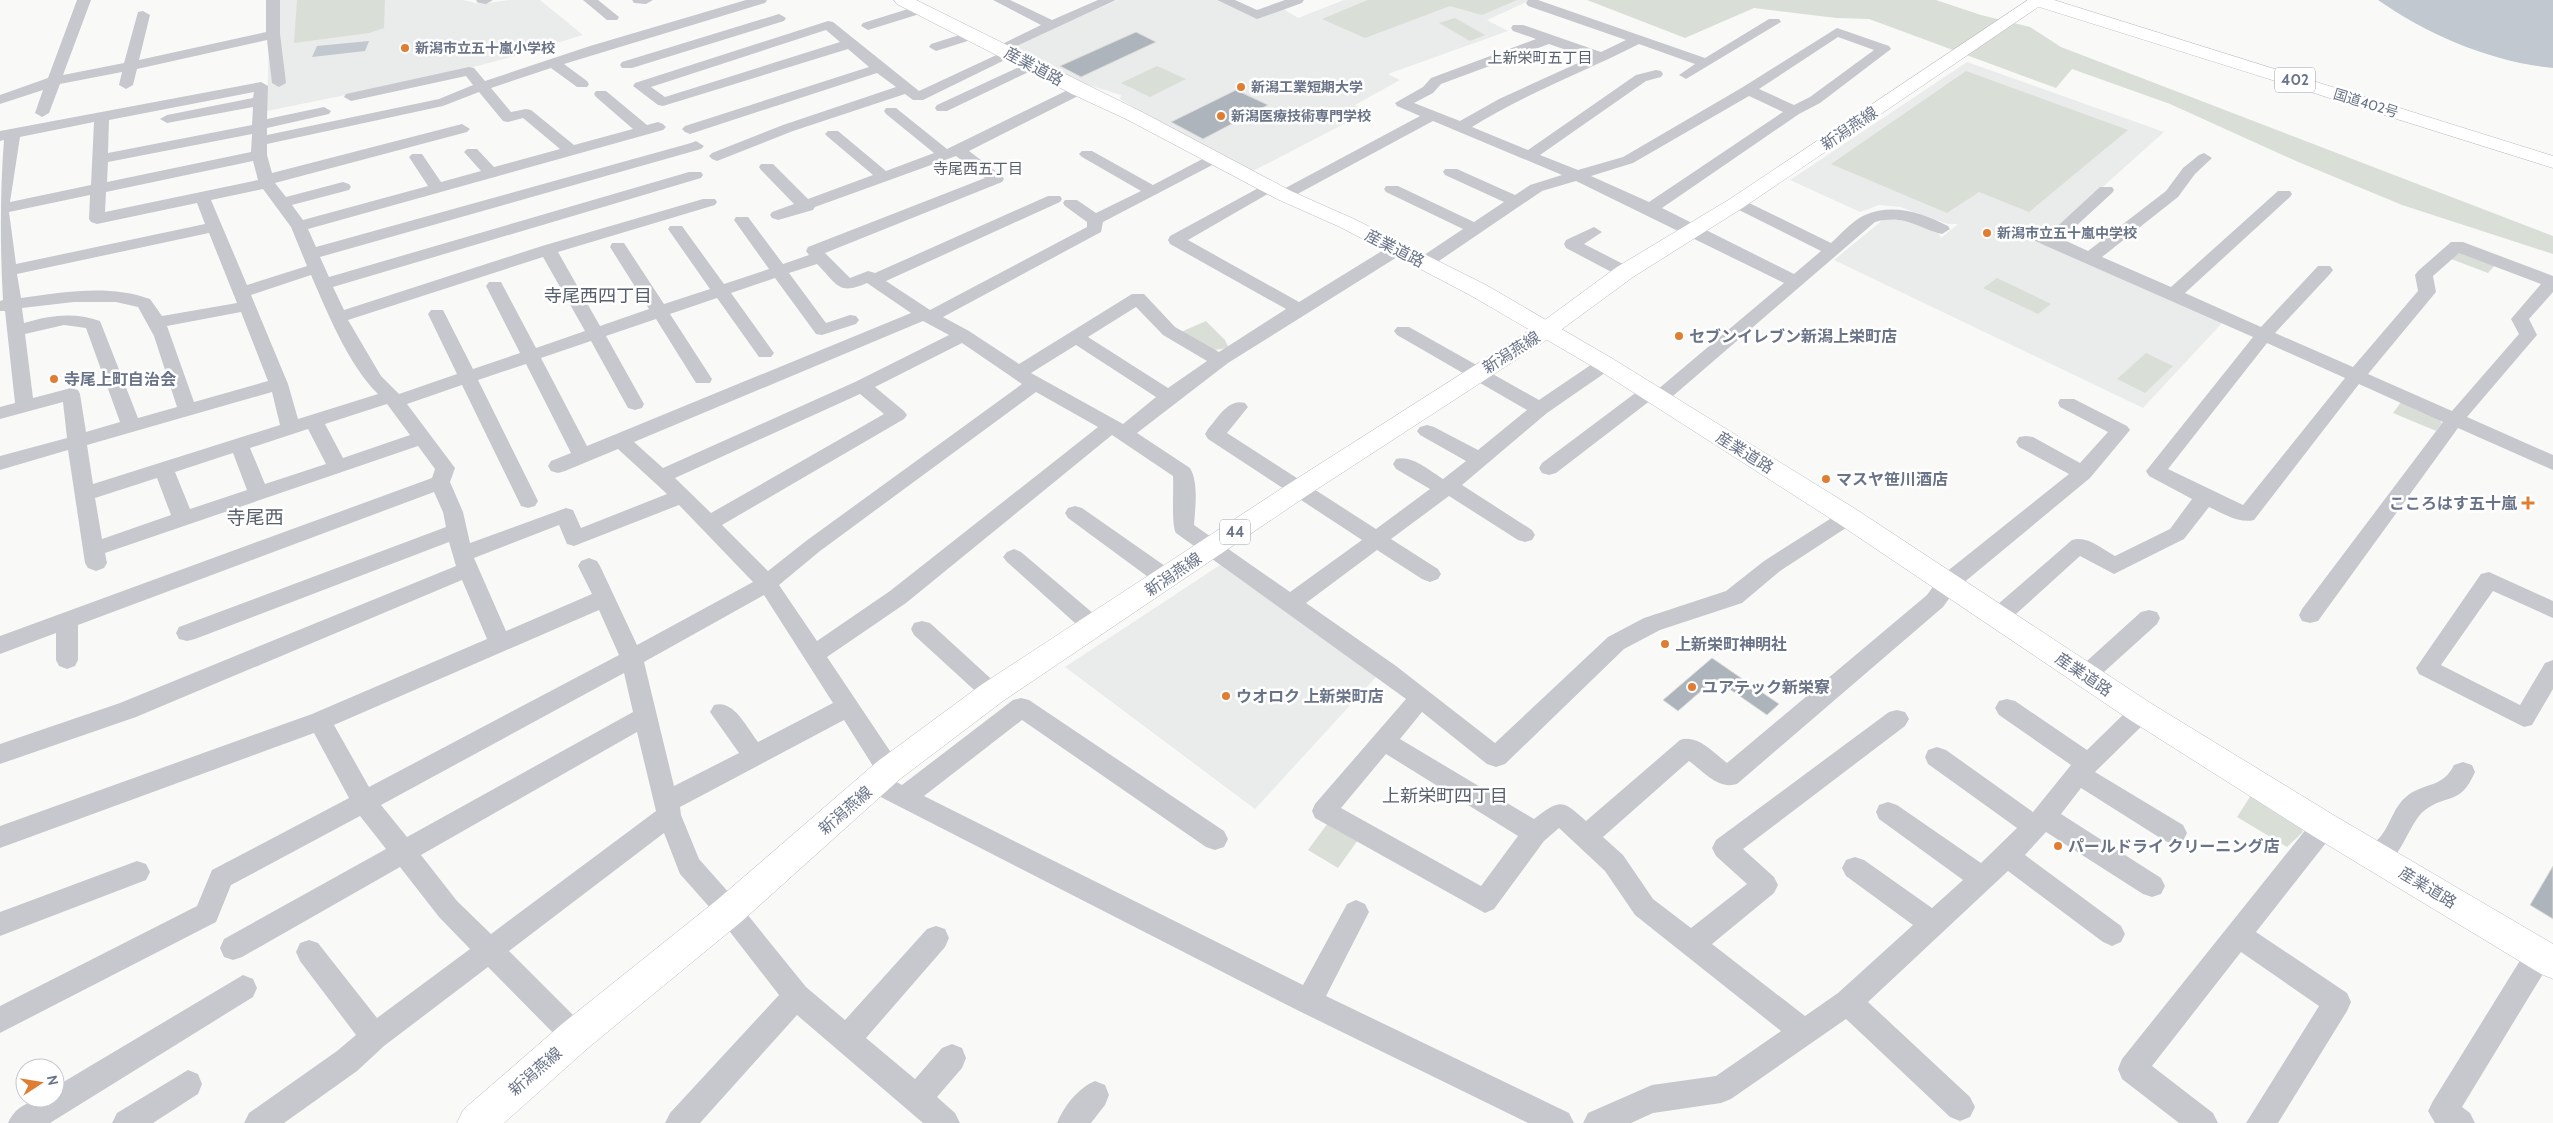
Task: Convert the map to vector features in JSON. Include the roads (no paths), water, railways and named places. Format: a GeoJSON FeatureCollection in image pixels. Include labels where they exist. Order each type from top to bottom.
{"type":"FeatureCollection","features":[{"type":"Feature","properties":{"kind":"main road","name":"国道402号"},"geometry":{"type":"LineString","coordinates":[[2037,0],[2553,162]]}},
{"type":"Feature","properties":{"kind":"main road","name":"新潟燕線"},"geometry":{"type":"LineString","coordinates":[[476,1123],[575,1036],[729,911],[883,776],[992,694],[1167,579],[1299,489],[1546,330],[1625,272],[1737,203],[2037,0]]}},
{"type":"Feature","properties":{"kind":"main road","name":"産業道路"},"geometry":{"type":"LineString","coordinates":[[912,5],[1135,116],[1277,191],[1347,223],[1396,250],[1478,290],[1605,364],[1848,517],[2141,712],[2324,826],[2546,959]]}},
{"type":"Feature","properties":{"kind":"street"},"geometry":{"type":"LineString","coordinates":[[42,113],[84,0]]}},
{"type":"Feature","properties":{"kind":"street"},"geometry":{"type":"LineString","coordinates":[[273,0],[272,34],[279,84]]}},
{"type":"Feature","properties":{"kind":"street"},"geometry":{"type":"LineString","coordinates":[[590,0],[612,17]]}},
{"type":"Feature","properties":{"kind":"street"},"geometry":{"type":"LineString","coordinates":[[639,0],[646,0]]}},
{"type":"Feature","properties":{"kind":"street"},"geometry":{"type":"LineString","coordinates":[[100,159],[259,137],[443,102],[595,49],[760,0]]}},
{"type":"Feature","properties":{"kind":"street"},"geometry":{"type":"LineString","coordinates":[[1000,0],[1051,25]]}},
{"type":"Feature","properties":{"kind":"street"},"geometry":{"type":"LineString","coordinates":[[1224,0],[1258,15],[1297,0]]}},
{"type":"Feature","properties":{"kind":"street"},"geometry":{"type":"LineString","coordinates":[[851,43],[663,102],[640,86],[828,25],[851,43],[905,89],[918,97],[1051,25],[1098,2]]}},
{"type":"Feature","properties":{"kind":"street"},"geometry":{"type":"LineString","coordinates":[[1533,3],[1706,64]]}},
{"type":"Feature","properties":{"kind":"street"},"geometry":{"type":"LineString","coordinates":[[868,26],[912,5]]}},
{"type":"Feature","properties":{"kind":"street"},"geometry":{"type":"LineString","coordinates":[[126,85],[129,66],[143,15]]}},
{"type":"Feature","properties":{"kind":"street"},"geometry":{"type":"LineString","coordinates":[[709,15],[731,32]]}},
{"type":"Feature","properties":{"kind":"street"},"geometry":{"type":"LineString","coordinates":[[627,65],[779,18]]}},
{"type":"Feature","properties":{"kind":"street"},"geometry":{"type":"LineString","coordinates":[[1686,75],[1774,22]]}},
{"type":"Feature","properties":{"kind":"street"},"geometry":{"type":"LineString","coordinates":[[1518,28],[1603,58]]}},
{"type":"Feature","properties":{"kind":"street"},"geometry":{"type":"LineString","coordinates":[[1424,263],[1536,188],[1628,160],[1748,90],[1837,32],[1884,49],[1815,100],[1794,111],[1650,209]]}},
{"type":"Feature","properties":{"kind":"street"},"geometry":{"type":"LineString","coordinates":[[0,102],[54,81],[228,46],[272,34]]}},
{"type":"Feature","properties":{"kind":"street"},"geometry":{"type":"LineString","coordinates":[[936,47],[972,35]]}},
{"type":"Feature","properties":{"kind":"street"},"geometry":{"type":"LineString","coordinates":[[1549,39],[1436,81],[1428,90],[1402,103],[1576,175],[1650,209],[1794,281]]}},
{"type":"Feature","properties":{"kind":"street"},"geometry":{"type":"LineString","coordinates":[[1462,127],[1484,112],[1603,58],[1637,40]]}},
{"type":"Feature","properties":{"kind":"street"},"geometry":{"type":"LineString","coordinates":[[555,64],[582,84]]}},
{"type":"Feature","properties":{"kind":"street"},"geometry":{"type":"LineString","coordinates":[[942,108],[1032,65]]}},
{"type":"Feature","properties":{"kind":"street"},"geometry":{"type":"LineString","coordinates":[[690,129],[879,68]]}},
{"type":"Feature","properties":{"kind":"street"},"geometry":{"type":"LineString","coordinates":[[351,97],[470,72],[508,118],[526,113],[572,151]]}},
{"type":"Feature","properties":{"kind":"street"},"geometry":{"type":"LineString","coordinates":[[1530,155],[1641,78],[1656,74]]}},
{"type":"Feature","properties":{"kind":"street"},"geometry":{"type":"LineString","coordinates":[[717,156],[788,128],[905,89]]}},
{"type":"Feature","properties":{"kind":"street"},"geometry":{"type":"LineString","coordinates":[[778,215],[807,207],[951,152],[1080,90]]}},
{"type":"Feature","properties":{"kind":"street"},"geometry":{"type":"LineString","coordinates":[[1748,90],[1794,111]]}},
{"type":"Feature","properties":{"kind":"street"},"geometry":{"type":"LineString","coordinates":[[299,226],[651,129],[601,94]]}},
{"type":"Feature","properties":{"kind":"street"},"geometry":{"type":"LineString","coordinates":[[0,102],[21,109],[102,123],[260,101],[259,137],[266,181],[299,226],[338,318],[374,380],[393,399],[445,468],[440,482],[453,512],[466,561],[500,644]]}},
{"type":"Feature","properties":{"kind":"street"},"geometry":{"type":"LineString","coordinates":[[0,209],[97,189],[259,137],[324,111]]}},
{"type":"Feature","properties":{"kind":"street"},"geometry":{"type":"LineString","coordinates":[[892,112],[951,152],[996,179],[814,252],[848,285],[868,276],[927,316],[963,335],[1026,378],[1117,430],[1183,473],[1185,505],[1183,528],[1291,603],[1420,698],[1496,757],[1616,643],[1652,624],[1734,597],[1772,566],[1848,517]]}},
{"type":"Feature","properties":{"kind":"street"},"geometry":{"type":"LineString","coordinates":[[1299,309],[1176,240],[1431,116]]}},
{"type":"Feature","properties":{"kind":"street"},"geometry":{"type":"LineString","coordinates":[[26,406],[16,331],[6,305],[8,271],[0,209],[7,134],[82,120]]}},
{"type":"Feature","properties":{"kind":"street"},"geometry":{"type":"LineString","coordinates":[[102,123],[97,189],[97,219],[266,181],[462,129]]}},
{"type":"Feature","properties":{"kind":"street"},"geometry":{"type":"LineString","coordinates":[[833,134],[884,177]]}},
{"type":"Feature","properties":{"kind":"street"},"geometry":{"type":"LineString","coordinates":[[157,322],[244,299],[317,269],[696,146]]}},
{"type":"Feature","properties":{"kind":"street"},"geometry":{"type":"LineString","coordinates":[[472,152],[492,174]]}},
{"type":"Feature","properties":{"kind":"street"},"geometry":{"type":"LineString","coordinates":[[1087,154],[1154,192]]}},
{"type":"Feature","properties":{"kind":"street"},"geometry":{"type":"LineString","coordinates":[[417,157],[438,189]]}},
{"type":"Feature","properties":{"kind":"street"},"geometry":{"type":"LineString","coordinates":[[1095,220],[1154,192],[1215,158]]}},
{"type":"Feature","properties":{"kind":"street"},"geometry":{"type":"LineString","coordinates":[[2090,258],[2172,194],[2189,171],[2204,158]]}},
{"type":"Feature","properties":{"kind":"street"},"geometry":{"type":"LineString","coordinates":[[767,167],[807,207]]}},
{"type":"Feature","properties":{"kind":"street"},"geometry":{"type":"LineString","coordinates":[[1452,172],[1515,201]]}},
{"type":"Feature","properties":{"kind":"street"},"geometry":{"type":"LineString","coordinates":[[317,269],[694,175]]}},
{"type":"Feature","properties":{"kind":"street"},"geometry":{"type":"LineString","coordinates":[[281,203],[343,187]]}},
{"type":"Feature","properties":{"kind":"street"},"geometry":{"type":"LineString","coordinates":[[1392,189],[1474,228]]}},
{"type":"Feature","properties":{"kind":"street"},"geometry":{"type":"LineString","coordinates":[[2050,241],[2106,190]]}},
{"type":"Feature","properties":{"kind":"street"},"geometry":{"type":"LineString","coordinates":[[2173,295],[2284,194]]}},
{"type":"Feature","properties":{"kind":"street"},"geometry":{"type":"LineString","coordinates":[[202,196],[279,384],[291,428]]}},
{"type":"Feature","properties":{"kind":"street"},"geometry":{"type":"LineString","coordinates":[[874,280],[1054,199]]}},
{"type":"Feature","properties":{"kind":"street"},"geometry":{"type":"LineString","coordinates":[[338,318],[548,250],[709,202]]}},
{"type":"Feature","properties":{"kind":"street"},"geometry":{"type":"LineString","coordinates":[[1737,203],[1831,249]]}},
{"type":"Feature","properties":{"kind":"street"},"geometry":{"type":"LineString","coordinates":[[1072,204],[1095,220]]}},
{"type":"Feature","properties":{"kind":"street"},"geometry":{"type":"LineString","coordinates":[[1549,468],[1654,395],[1869,219],[1889,212],[1918,217],[1942,229]]}},
{"type":"Feature","properties":{"kind":"street"},"geometry":{"type":"LineString","coordinates":[[742,220],[822,330],[850,320]]}},
{"type":"Feature","properties":{"kind":"street"},"geometry":{"type":"LineString","coordinates":[[558,466],[927,316],[1095,229],[1095,220]]}},
{"type":"Feature","properties":{"kind":"street"},"geometry":{"type":"LineString","coordinates":[[8,271],[216,227]]}},
{"type":"Feature","properties":{"kind":"street"},"geometry":{"type":"LineString","coordinates":[[676,229],[765,353]]}},
{"type":"Feature","properties":{"kind":"street"},"geometry":{"type":"LineString","coordinates":[[1594,232],[1572,244],[1625,272]]}},
{"type":"Feature","properties":{"kind":"street"},"geometry":{"type":"LineString","coordinates":[[2029,232],[2553,463]]}},
{"type":"Feature","properties":{"kind":"street"},"geometry":{"type":"LineString","coordinates":[[2310,614],[2454,420],[2528,335],[2520,319],[2552,282],[2457,246],[2424,276],[2427,292],[2356,376],[2247,515],[2205,497],[2156,471],[2264,335],[2324,270]]}},
{"type":"Feature","properties":{"kind":"street"},"geometry":{"type":"LineString","coordinates":[[618,247],[658,313],[702,379]]}},
{"type":"Feature","properties":{"kind":"street"},"geometry":{"type":"LineString","coordinates":[[548,250],[635,404]]}},
{"type":"Feature","properties":{"kind":"street"},"geometry":{"type":"LineString","coordinates":[[814,654],[898,597],[1117,430],[1299,309],[1396,250]]}},
{"type":"Feature","properties":{"kind":"street"},"geometry":{"type":"LineString","coordinates":[[84,494],[239,444],[531,356],[719,290],[779,272],[820,257]]}},
{"type":"Feature","properties":{"kind":"street"},"geometry":{"type":"LineString","coordinates":[[495,286],[583,457]]}},
{"type":"Feature","properties":{"kind":"street"},"geometry":{"type":"LineString","coordinates":[[6,305],[38,299],[120,296],[144,303],[157,322],[187,409]]}},
{"type":"Feature","properties":{"kind":"street"},"geometry":{"type":"LineString","coordinates":[[0,1020],[207,914],[221,878],[632,659],[767,583],[1076,337],[1138,298],[1169,331],[1220,360]]}},
{"type":"Feature","properties":{"kind":"street"},"geometry":{"type":"LineString","coordinates":[[437,314],[528,500]]}},
{"type":"Feature","properties":{"kind":"street"},"geometry":{"type":"LineString","coordinates":[[16,331],[48,321],[84,320],[94,325],[131,425]]}},
{"type":"Feature","properties":{"kind":"street"},"geometry":{"type":"LineString","coordinates":[[1403,331],[1540,409]]}},
{"type":"Feature","properties":{"kind":"street"},"geometry":{"type":"LineString","coordinates":[[660,477],[862,386],[963,335]]}},
{"type":"Feature","properties":{"kind":"street"},"geometry":{"type":"LineString","coordinates":[[1076,337],[1167,396]]}},
{"type":"Feature","properties":{"kind":"street"},"geometry":{"type":"LineString","coordinates":[[1291,603],[1446,487],[1540,409],[1605,364]]}},
{"type":"Feature","properties":{"kind":"street"},"geometry":{"type":"LineString","coordinates":[[0,463],[279,384]]}},
{"type":"Feature","properties":{"kind":"street"},"geometry":{"type":"LineString","coordinates":[[709,523],[897,415],[862,386]]}},
{"type":"Feature","properties":{"kind":"street"},"geometry":{"type":"LineString","coordinates":[[0,413],[71,394],[84,494],[96,556],[182,519],[422,438]]}},
{"type":"Feature","properties":{"kind":"street"},"geometry":{"type":"LineString","coordinates":[[1586,837],[1688,747],[1728,776],[1935,601],[1948,583],[2083,473],[2120,430],[2067,403]]}},
{"type":"Feature","properties":{"kind":"street"},"geometry":{"type":"LineString","coordinates":[[1238,407],[1215,434],[1430,574]]}},
{"type":"Feature","properties":{"kind":"street"},"geometry":{"type":"LineString","coordinates":[[314,421],[337,466]]}},
{"type":"Feature","properties":{"kind":"street"},"geometry":{"type":"LineString","coordinates":[[1427,431],[1478,459]]}},
{"type":"Feature","properties":{"kind":"street"},"geometry":{"type":"LineString","coordinates":[[621,441],[682,496],[767,583],[849,706],[883,776],[906,796],[1308,1002],[1559,1123]]}},
{"type":"Feature","properties":{"kind":"street"},"geometry":{"type":"LineString","coordinates":[[2026,442],[2083,473]]}},
{"type":"Feature","properties":{"kind":"street"},"geometry":{"type":"LineString","coordinates":[[239,444],[258,493]]}},
{"type":"Feature","properties":{"kind":"street"},"geometry":{"type":"LineString","coordinates":[[1403,464],[1446,487],[1525,535]]}},
{"type":"Feature","properties":{"kind":"street"},"geometry":{"type":"LineString","coordinates":[[164,468],[182,519]]}},
{"type":"Feature","properties":{"kind":"street"},"geometry":{"type":"LineString","coordinates":[[0,645],[440,482]]}},
{"type":"Feature","properties":{"kind":"street"},"geometry":{"type":"LineString","coordinates":[[0,754],[128,710],[566,515],[574,539],[682,496]]}},
{"type":"Feature","properties":{"kind":"street"},"geometry":{"type":"LineString","coordinates":[[1998,617],[2079,545],[2114,566],[2177,534],[2205,497]]}},
{"type":"Feature","properties":{"kind":"street"},"geometry":{"type":"LineString","coordinates":[[1075,513],[1167,579]]}},
{"type":"Feature","properties":{"kind":"street"},"geometry":{"type":"LineString","coordinates":[[187,634],[457,531]]}},
{"type":"Feature","properties":{"kind":"street"},"geometry":{"type":"LineString","coordinates":[[1014,557],[1093,626]]}},
{"type":"Feature","properties":{"kind":"street"},"geometry":{"type":"LineString","coordinates":[[589,566],[632,659],[668,809],[689,866],[729,911],[796,996],[945,1123]]}},
{"type":"Feature","properties":{"kind":"street"},"geometry":{"type":"LineString","coordinates":[[2553,610],[2490,580],[2427,668],[2524,718],[2553,668]]}},
{"type":"Feature","properties":{"kind":"street"},"geometry":{"type":"LineString","coordinates":[[0,837],[320,721],[605,598]]}},
{"type":"Feature","properties":{"kind":"street"},"geometry":{"type":"LineString","coordinates":[[2086,675],[2149,618]]}},
{"type":"Feature","properties":{"kind":"street"},"geometry":{"type":"LineString","coordinates":[[67,620],[67,660]]}},
{"type":"Feature","properties":{"kind":"street"},"geometry":{"type":"LineString","coordinates":[[922,628],[992,694]]}},
{"type":"Feature","properties":{"kind":"street"},"geometry":{"type":"LineString","coordinates":[[1420,698],[1324,811],[1485,901],[1535,833],[1560,813],[1614,863],[1644,907],[1690,945],[1805,1033]]}},
{"type":"Feature","properties":{"kind":"street"},"geometry":{"type":"LineString","coordinates":[[259,1123],[347,1060],[374,1036],[490,951],[668,809],[754,756],[849,706]]}},
{"type":"Feature","properties":{"kind":"street"},"geometry":{"type":"LineString","coordinates":[[906,796],[1021,707],[1215,839]]}},
{"type":"Feature","properties":{"kind":"street"},"geometry":{"type":"LineString","coordinates":[[2007,708],[2083,769],[2174,834]]}},
{"type":"Feature","properties":{"kind":"street"},"geometry":{"type":"LineString","coordinates":[[722,712],[754,756]]}},
{"type":"Feature","properties":{"kind":"street"},"geometry":{"type":"LineString","coordinates":[[1598,1123],[1652,1099],[1721,1089],[1848,1002],[2007,856],[2083,769],[2141,712]]}},
{"type":"Feature","properties":{"kind":"street"},"geometry":{"type":"LineString","coordinates":[[234,948],[645,716]]}},
{"type":"Feature","properties":{"kind":"street"},"geometry":{"type":"LineString","coordinates":[[1690,945],[1765,885],[1725,848],[1898,719]]}},
{"type":"Feature","properties":{"kind":"street"},"geometry":{"type":"LineString","coordinates":[[320,721],[364,802],[448,908],[575,1036]]}},
{"type":"Feature","properties":{"kind":"street"},"geometry":{"type":"LineString","coordinates":[[1384,741],[1535,833]]}},
{"type":"Feature","properties":{"kind":"street"},"geometry":{"type":"LineString","coordinates":[[1937,757],[2038,821],[2152,886]]}},
{"type":"Feature","properties":{"kind":"street"},"geometry":{"type":"LineString","coordinates":[[2376,856],[2390,842],[2398,827],[2415,804],[2431,794],[2449,790],[2460,782],[2463,772]]}},
{"type":"Feature","properties":{"kind":"street"},"geometry":{"type":"LineString","coordinates":[[1888,812],[1983,879]]}},
{"type":"Feature","properties":{"kind":"street"},"geometry":{"type":"LineString","coordinates":[[2203,1123],[2132,1069],[2324,826]]}},
{"type":"Feature","properties":{"kind":"street"},"geometry":{"type":"LineString","coordinates":[[2007,856],[2112,934]]}},
{"type":"Feature","properties":{"kind":"street"},"geometry":{"type":"LineString","coordinates":[[1855,868],[1933,924]]}},
{"type":"Feature","properties":{"kind":"street"},"geometry":{"type":"LineString","coordinates":[[0,924],[137,872]]}},
{"type":"Feature","properties":{"kind":"street"},"geometry":{"type":"LineString","coordinates":[[1308,1002],[1356,912]]}},
{"type":"Feature","properties":{"kind":"street"},"geometry":{"type":"LineString","coordinates":[[2237,934],[2337,1002],[2261,1123]]}},
{"type":"Feature","properties":{"kind":"street"},"geometry":{"type":"LineString","coordinates":[[847,1039],[936,938]]}},
{"type":"Feature","properties":{"kind":"street"},"geometry":{"type":"LineString","coordinates":[[309,952],[374,1036]]}},
{"type":"Feature","properties":{"kind":"street"},"geometry":{"type":"LineString","coordinates":[[2460,1123],[2443,1111],[2546,959]]}},
{"type":"Feature","properties":{"kind":"street"},"geometry":{"type":"LineString","coordinates":[[23,1123],[243,988]]}},
{"type":"Feature","properties":{"kind":"street"},"geometry":{"type":"LineString","coordinates":[[680,1123],[796,996]]}},
{"type":"Feature","properties":{"kind":"street"},"geometry":{"type":"LineString","coordinates":[[1848,1002],[1960,1107]]}},
{"type":"Feature","properties":{"kind":"street"},"geometry":{"type":"LineString","coordinates":[[917,1099],[952,1058]]}},
{"type":"Feature","properties":{"kind":"street"},"geometry":{"type":"LineString","coordinates":[[128,1123],[188,1084]]}},
{"type":"Feature","properties":{"kind":"street"},"geometry":{"type":"LineString","coordinates":[[1072,1123],[1094,1095]]}},
{"type":"Feature","properties":{"kind":"place","name":"新潟市立五十嵐小学校"},"geometry":{"type":"Point","coordinates":[405,48]}},
{"type":"Feature","properties":{"kind":"place","name":"新潟工業短期大学"},"geometry":{"type":"Point","coordinates":[1241,87]}},
{"type":"Feature","properties":{"kind":"place","name":"新潟医療技術専門学校"},"geometry":{"type":"Point","coordinates":[1221,116]}},
{"type":"Feature","properties":{"kind":"place","name":"新潟市立五十嵐中学校"},"geometry":{"type":"Point","coordinates":[1987,233]}},
{"type":"Feature","properties":{"kind":"place","name":"セブンイレブン新潟上栄町店"},"geometry":{"type":"Point","coordinates":[1679,336]}},
{"type":"Feature","properties":{"kind":"place","name":"寺尾上町自治会"},"geometry":{"type":"Point","coordinates":[54,379]}},
{"type":"Feature","properties":{"kind":"place","name":"マスヤ笹川酒店"},"geometry":{"type":"Point","coordinates":[1826,479]}},
{"type":"Feature","properties":{"kind":"place","name":"こころはす五十嵐"},"geometry":{"type":"Point","coordinates":[2528,503]}},
{"type":"Feature","properties":{"kind":"place","name":"上新栄町神明社"},"geometry":{"type":"Point","coordinates":[1665,644]}},
{"type":"Feature","properties":{"kind":"place","name":"ユアテック新栄寮"},"geometry":{"type":"Point","coordinates":[1692,687]}},
{"type":"Feature","properties":{"kind":"place","name":"ウオロク 上新栄町店"},"geometry":{"type":"Point","coordinates":[1226,696]}},
{"type":"Feature","properties":{"kind":"place","name":"パールドライ クリーニング店"},"geometry":{"type":"Point","coordinates":[2058,846]}},
{"type":"Feature","properties":{"kind":"district","name":"上新栄町五丁目"},"geometry":{"type":"Point","coordinates":[1540,58]}},
{"type":"Feature","properties":{"kind":"district","name":"寺尾西五丁目"},"geometry":{"type":"Point","coordinates":[978,169]}},
{"type":"Feature","properties":{"kind":"district","name":"寺尾西四丁目"},"geometry":{"type":"Point","coordinates":[598,296]}},
{"type":"Feature","properties":{"kind":"district","name":"寺尾西"},"geometry":{"type":"Point","coordinates":[255,517]}},
{"type":"Feature","properties":{"kind":"district","name":"上新栄町四丁目"},"geometry":{"type":"Point","coordinates":[1445,796]}}]}
